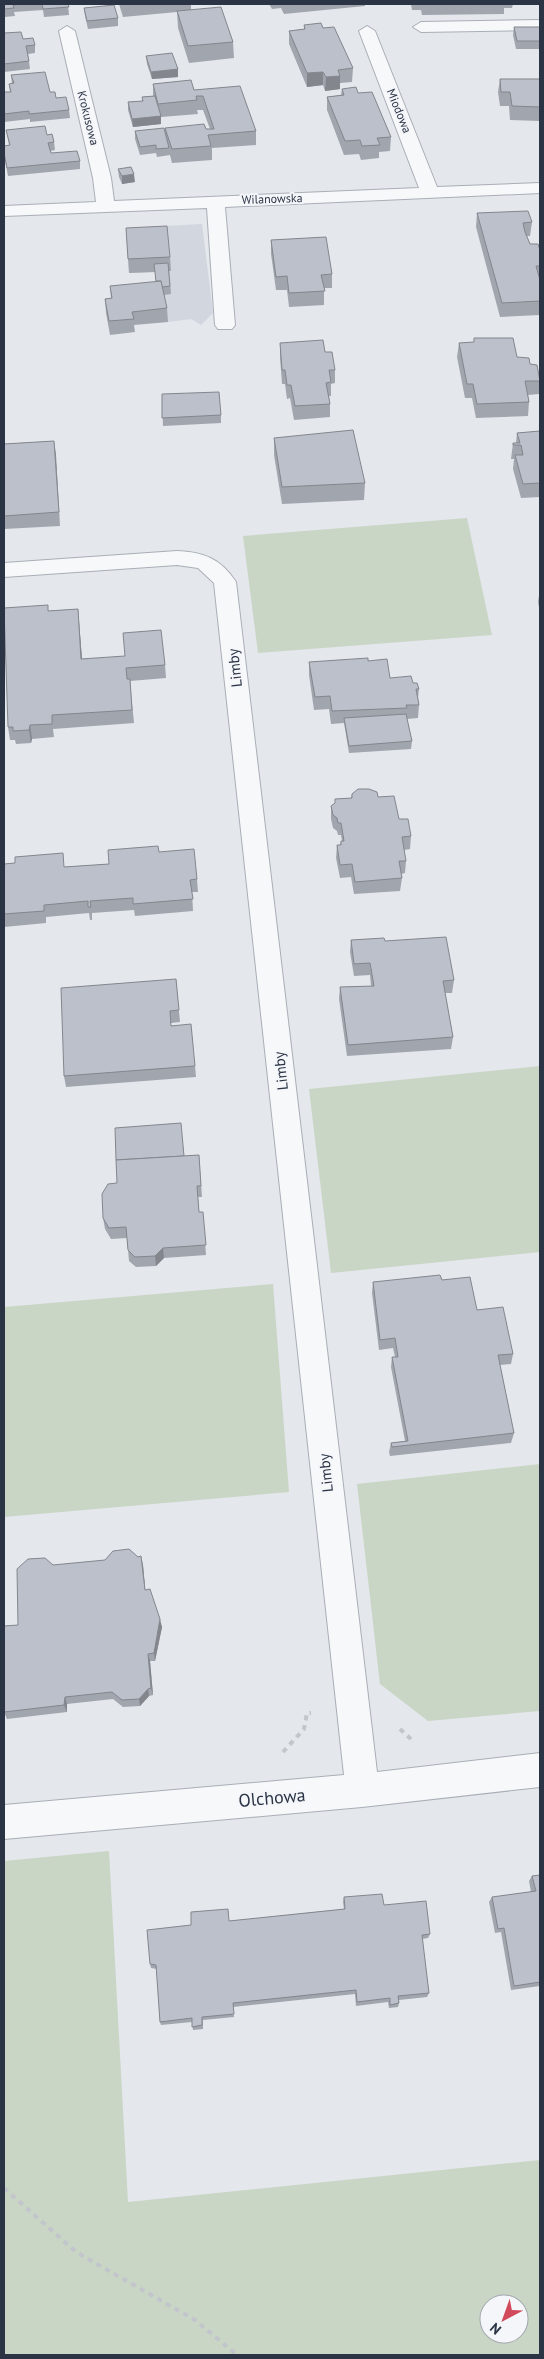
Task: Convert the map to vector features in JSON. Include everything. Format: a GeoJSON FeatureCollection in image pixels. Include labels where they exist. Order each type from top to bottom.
{"type":"FeatureCollection","features":[{"type":"Feature","properties":{"kind":"street"},"geometry":{"type":"LineString","coordinates":[[421,27],[540,25]]}},
{"type":"Feature","properties":{"kind":"street","name":"Krokusowa"},"geometry":{"type":"LineString","coordinates":[[67,31],[102,178],[106,206]]}},
{"type":"Feature","properties":{"kind":"street","name":"Miodowa"},"geometry":{"type":"LineString","coordinates":[[367,31],[430,193]]}},
{"type":"Feature","properties":{"kind":"street","name":"Wilanowska"},"geometry":{"type":"LineString","coordinates":[[4,211],[540,188]]}},
{"type":"Feature","properties":{"kind":"street"},"geometry":{"type":"LineString","coordinates":[[216,201],[225,324]]}},
{"type":"Feature","properties":{"kind":"street","name":"Limby"},"geometry":{"type":"LineString","coordinates":[[4,570],[177,558],[207,562],[216,568],[226,582],[362,1790]]}},
{"type":"Feature","properties":{"kind":"street","name":"Olchowa"},"geometry":{"type":"LineString","coordinates":[[4,1822],[362,1790],[540,1770]]}},
{"type":"Feature","properties":{"kind":"path"},"geometry":{"type":"LineString","coordinates":[[274,1753],[284,1752],[296,1741],[304,1729],[307,1713],[353,1708],[382,1708],[393,1724],[415,1742]]}},
{"type":"Feature","properties":{"kind":"path"},"geometry":{"type":"LineString","coordinates":[[4,2188],[76,2252],[195,2320],[237,2355]]}},
{"type":"Feature","properties":{"kind":"shaded area"},"geometry":{"type":"Polygon","coordinates":[[[202,224],[213,313],[201,325],[191,319],[168,322],[162,295],[157,295],[155,272],[129,273],[126,228],[202,224]]]}},
{"type":"Feature","properties":{"kind":"green space"},"geometry":{"type":"Polygon","coordinates":[[[467,518],[492,635],[258,653],[243,536],[467,518]]]}},
{"type":"Feature","properties":{"kind":"green space"},"geometry":{"type":"Polygon","coordinates":[[[540,1066],[540,1252],[331,1273],[309,1089],[540,1066]]]}},
{"type":"Feature","properties":{"kind":"green space"},"geometry":{"type":"Polygon","coordinates":[[[273,1284],[289,1492],[4,1517],[4,1307],[273,1284]]]}},
{"type":"Feature","properties":{"kind":"green space"},"geometry":{"type":"Polygon","coordinates":[[[540,1464],[540,1711],[428,1721],[380,1684],[357,1484],[540,1464]]]}},
{"type":"Feature","properties":{"kind":"green space"},"geometry":{"type":"Polygon","coordinates":[[[109,1851],[128,2202],[540,2160],[540,2355],[4,2355],[4,1861],[109,1851]]]}},
{"type":"Feature","properties":{"kind":"building"},"geometry":{"type":"Polygon","coordinates":[[[4,4],[23,4],[13,5],[14,8],[4,9],[4,4]]]}},
{"type":"Feature","properties":{"kind":"building"},"geometry":{"type":"Polygon","coordinates":[[[42,4],[68,4],[69,7],[43,9],[42,4]]]}},
{"type":"Feature","properties":{"kind":"building"},"geometry":{"type":"Polygon","coordinates":[[[114,5],[118,18],[87,21],[84,8],[114,5]]]}},
{"type":"Feature","properties":{"kind":"building"},"geometry":{"type":"Polygon","coordinates":[[[221,7],[233,42],[188,46],[177,11],[221,7]]]}},
{"type":"Feature","properties":{"kind":"building"},"geometry":{"type":"Polygon","coordinates":[[[321,23],[323,28],[334,27],[353,68],[338,70],[340,76],[326,77],[323,72],[307,73],[289,31],[305,29],[304,25],[321,23]]]}},
{"type":"Feature","properties":{"kind":"building"},"geometry":{"type":"Polygon","coordinates":[[[514,27],[540,27],[540,41],[517,41],[514,27]]]}},
{"type":"Feature","properties":{"kind":"building"},"geometry":{"type":"Polygon","coordinates":[[[21,32],[23,39],[33,38],[35,45],[26,46],[29,61],[4,64],[4,33],[21,32]]]}},
{"type":"Feature","properties":{"kind":"building"},"geometry":{"type":"Polygon","coordinates":[[[172,53],[178,69],[151,72],[146,56],[172,53]]]}},
{"type":"Feature","properties":{"kind":"building"},"geometry":{"type":"Polygon","coordinates":[[[45,72],[50,92],[55,92],[56,98],[66,97],[69,110],[29,114],[29,111],[4,114],[4,92],[11,92],[9,84],[14,83],[11,75],[45,72]]]}},
{"type":"Feature","properties":{"kind":"building"},"geometry":{"type":"Polygon","coordinates":[[[500,79],[540,79],[540,107],[512,106],[510,92],[501,92],[500,79]]]}},
{"type":"Feature","properties":{"kind":"building"},"geometry":{"type":"Polygon","coordinates":[[[191,80],[194,90],[240,86],[256,131],[208,135],[211,146],[172,149],[165,128],[204,124],[206,129],[214,129],[203,96],[196,96],[197,100],[158,104],[153,84],[191,80]]]}},
{"type":"Feature","properties":{"kind":"building"},"geometry":{"type":"Polygon","coordinates":[[[356,87],[358,93],[372,92],[391,137],[377,138],[380,145],[362,146],[360,140],[345,141],[327,97],[344,95],[342,89],[356,87]]]}},
{"type":"Feature","properties":{"kind":"building"},"geometry":{"type":"Polygon","coordinates":[[[155,96],[161,116],[132,119],[128,102],[143,101],[142,97],[155,96]]]}},
{"type":"Feature","properties":{"kind":"building"},"geometry":{"type":"Polygon","coordinates":[[[45,126],[47,135],[52,134],[54,142],[48,143],[51,153],[77,151],[80,161],[7,168],[4,146],[10,145],[6,130],[45,126]]]}},
{"type":"Feature","properties":{"kind":"building"},"geometry":{"type":"Polygon","coordinates":[[[164,128],[169,148],[156,149],[156,145],[140,147],[135,131],[164,128]]]}},
{"type":"Feature","properties":{"kind":"building"},"geometry":{"type":"Polygon","coordinates":[[[131,167],[134,174],[122,176],[118,169],[131,167]]]}},
{"type":"Feature","properties":{"kind":"building"},"geometry":{"type":"Polygon","coordinates":[[[528,211],[532,222],[523,223],[525,232],[530,244],[538,244],[540,250],[540,266],[536,266],[540,280],[540,301],[502,303],[477,213],[528,211]]]}},
{"type":"Feature","properties":{"kind":"building"},"geometry":{"type":"Polygon","coordinates":[[[167,226],[170,257],[128,259],[126,228],[167,226]]]}},
{"type":"Feature","properties":{"kind":"building"},"geometry":{"type":"Polygon","coordinates":[[[326,237],[332,274],[321,275],[325,291],[289,293],[287,276],[276,277],[271,240],[326,237]]]}},
{"type":"Feature","properties":{"kind":"building"},"geometry":{"type":"Polygon","coordinates":[[[168,263],[170,286],[162,287],[161,281],[156,281],[154,264],[168,263]]]}},
{"type":"Feature","properties":{"kind":"building"},"geometry":{"type":"Polygon","coordinates":[[[161,281],[167,308],[132,312],[134,319],[109,321],[105,299],[112,298],[110,286],[161,281]]]}},
{"type":"Feature","properties":{"kind":"building"},"geometry":{"type":"Polygon","coordinates":[[[474,338],[513,338],[517,357],[529,358],[530,364],[537,365],[540,381],[525,381],[529,402],[477,404],[473,384],[467,384],[459,343],[474,342],[474,338]]]}},
{"type":"Feature","properties":{"kind":"building"},"geometry":{"type":"Polygon","coordinates":[[[323,340],[325,352],[332,352],[335,370],[329,370],[331,382],[326,383],[330,404],[295,406],[291,385],[287,385],[285,370],[282,370],[280,343],[323,340]]]}},
{"type":"Feature","properties":{"kind":"building"},"geometry":{"type":"Polygon","coordinates":[[[219,392],[221,415],[162,418],[162,394],[219,392]]]}},
{"type":"Feature","properties":{"kind":"building"},"geometry":{"type":"Polygon","coordinates":[[[353,430],[365,483],[282,487],[274,438],[353,430]]]}},
{"type":"Feature","properties":{"kind":"building"},"geometry":{"type":"Polygon","coordinates":[[[540,431],[540,483],[523,484],[515,455],[523,455],[521,445],[513,445],[513,443],[520,443],[517,433],[540,431]]]}},
{"type":"Feature","properties":{"kind":"building"},"geometry":{"type":"Polygon","coordinates":[[[54,441],[59,512],[4,516],[4,444],[54,441]]]}},
{"type":"Feature","properties":{"kind":"building"},"geometry":{"type":"Polygon","coordinates":[[[48,605],[48,611],[78,609],[81,659],[125,656],[123,633],[161,630],[165,665],[126,668],[127,679],[130,679],[132,710],[52,715],[52,724],[30,725],[29,730],[13,731],[13,727],[8,727],[4,608],[48,605]]]}},
{"type":"Feature","properties":{"kind":"building"},"geometry":{"type":"Polygon","coordinates":[[[368,658],[368,661],[387,659],[390,678],[411,676],[413,683],[417,683],[419,689],[416,689],[419,705],[406,705],[407,708],[332,711],[330,696],[315,697],[309,662],[368,658]]]}},
{"type":"Feature","properties":{"kind":"building"},"geometry":{"type":"Polygon","coordinates":[[[406,714],[412,741],[349,746],[344,718],[406,714]]]}},
{"type":"Feature","properties":{"kind":"building"},"geometry":{"type":"Polygon","coordinates":[[[358,789],[369,789],[377,792],[378,797],[394,796],[399,819],[408,819],[411,836],[402,837],[406,861],[399,861],[402,878],[355,882],[352,864],[340,865],[337,845],[341,845],[341,841],[344,841],[341,823],[338,823],[337,818],[333,815],[331,806],[335,803],[335,799],[352,798],[352,794],[358,789]]]}},
{"type":"Feature","properties":{"kind":"building"},"geometry":{"type":"Polygon","coordinates":[[[158,846],[159,852],[194,849],[197,879],[190,880],[193,899],[133,904],[133,898],[90,901],[91,907],[88,907],[88,901],[44,905],[44,911],[4,914],[4,864],[15,863],[15,857],[63,853],[64,867],[109,864],[108,850],[158,846]]]}},
{"type":"Feature","properties":{"kind":"building"},"geometry":{"type":"Polygon","coordinates":[[[446,937],[454,980],[443,981],[453,1037],[348,1045],[340,987],[374,986],[370,963],[354,964],[351,940],[384,938],[385,941],[446,937]]]}},
{"type":"Feature","properties":{"kind":"building"},"geometry":{"type":"Polygon","coordinates":[[[176,979],[179,1010],[170,1011],[171,1026],[191,1024],[195,1066],[64,1076],[61,988],[176,979]]]}},
{"type":"Feature","properties":{"kind":"building"},"geometry":{"type":"Polygon","coordinates":[[[181,1123],[184,1156],[116,1160],[115,1128],[181,1123]]]}},
{"type":"Feature","properties":{"kind":"building"},"geometry":{"type":"Polygon","coordinates":[[[199,1155],[201,1186],[197,1186],[199,1212],[203,1212],[206,1245],[163,1248],[155,1256],[135,1257],[128,1250],[126,1227],[109,1228],[103,1218],[102,1194],[108,1184],[117,1183],[116,1160],[199,1155]]]}},
{"type":"Feature","properties":{"kind":"building"},"geometry":{"type":"Polygon","coordinates":[[[440,1275],[442,1280],[470,1277],[477,1310],[503,1307],[513,1354],[498,1355],[514,1433],[392,1447],[391,1443],[408,1441],[392,1357],[398,1357],[395,1338],[380,1340],[373,1282],[440,1275]]]}},
{"type":"Feature","properties":{"kind":"building"},"geometry":{"type":"Polygon","coordinates":[[[129,1549],[138,1557],[141,1556],[145,1590],[150,1589],[160,1619],[154,1653],[148,1654],[151,1688],[139,1699],[122,1700],[112,1692],[65,1697],[64,1705],[4,1712],[4,1626],[18,1625],[17,1569],[28,1559],[45,1558],[53,1565],[105,1560],[113,1551],[129,1549]]]}},
{"type":"Feature","properties":{"kind":"building"},"geometry":{"type":"Polygon","coordinates":[[[540,1875],[540,1982],[514,1986],[504,1928],[498,1929],[492,1897],[536,1891],[532,1876],[540,1875]]]}},
{"type":"Feature","properties":{"kind":"building"},"geometry":{"type":"Polygon","coordinates":[[[382,1894],[384,1905],[426,1901],[430,1934],[422,1935],[429,1993],[398,1996],[399,2003],[390,2005],[390,1998],[357,2002],[356,1990],[233,2003],[234,2014],[202,2017],[202,2025],[192,2027],[192,2018],[160,2022],[156,1965],[150,1964],[147,1930],[191,1925],[191,1912],[228,1909],[229,1921],[345,1909],[344,1897],[382,1894]]]}}]}
